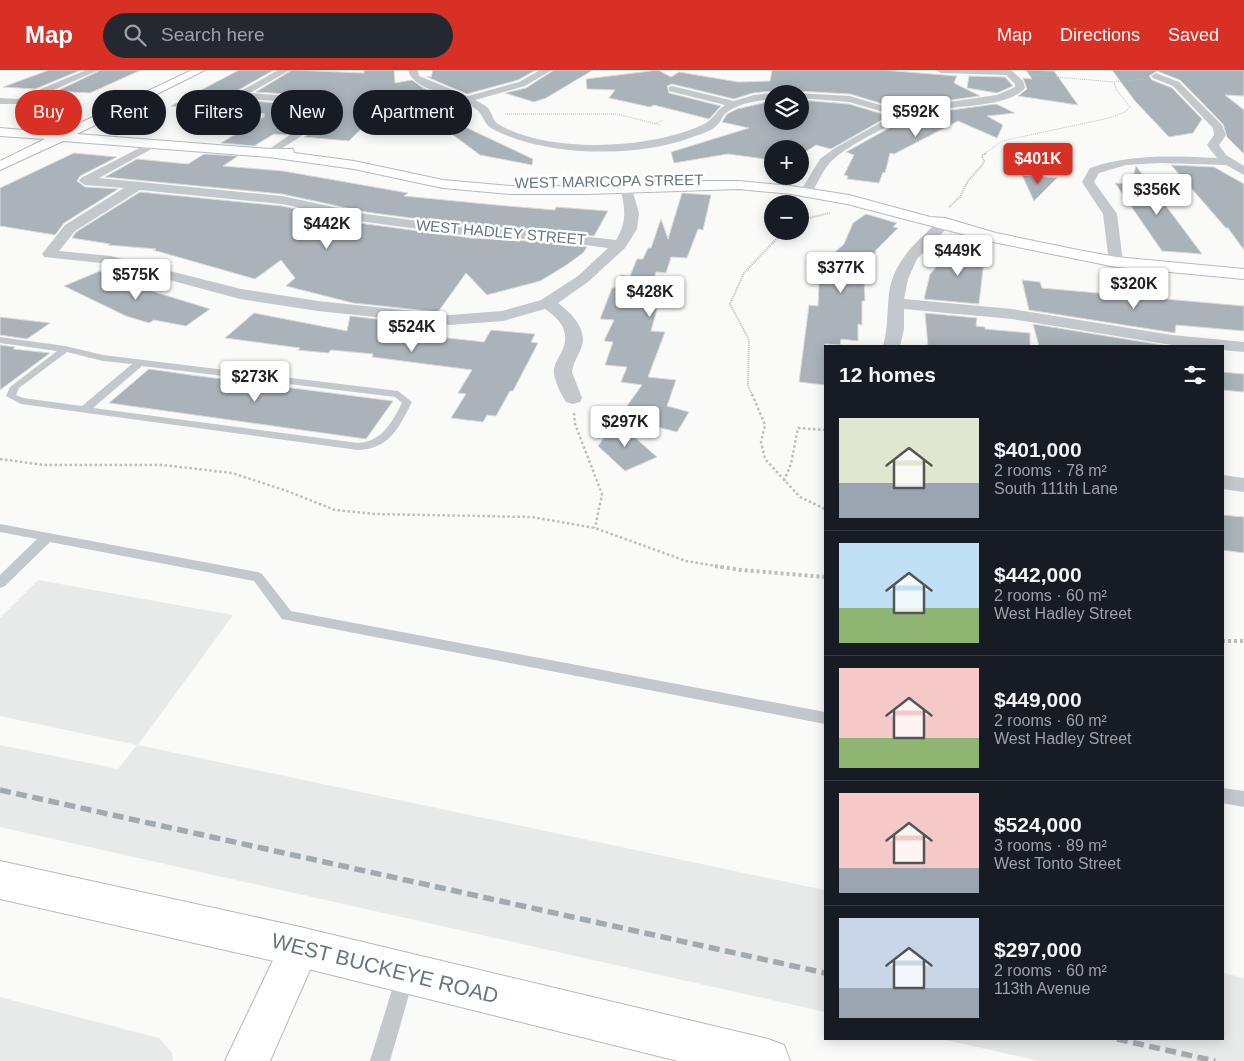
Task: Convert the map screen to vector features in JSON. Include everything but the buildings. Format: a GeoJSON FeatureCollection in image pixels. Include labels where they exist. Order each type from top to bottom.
{"type":"FeatureCollection","features":[{"type":"Feature","properties":{"kind":"street"},"geometry":{"type":"LineString","coordinates":[[0,101],[18,102],[94,70]]}},
{"type":"Feature","properties":{"kind":"street"},"geometry":{"type":"LineString","coordinates":[[82,116],[180,70]]}},
{"type":"Feature","properties":{"kind":"street"},"geometry":{"type":"LineString","coordinates":[[0,166],[200,70]]}},
{"type":"Feature","properties":{"kind":"street"},"geometry":{"type":"LineString","coordinates":[[270,153],[314,124],[320,113],[314,105],[297,101],[239,95],[285,70]]}},
{"type":"Feature","properties":{"kind":"street"},"geometry":{"type":"LineString","coordinates":[[413,70],[414,77],[445,90]]}},
{"type":"Feature","properties":{"kind":"street"},"geometry":{"type":"LineString","coordinates":[[472,97],[522,84],[547,70]]}},
{"type":"Feature","properties":{"kind":"street"},"geometry":{"type":"LineString","coordinates":[[808,189],[824,162],[839,150],[903,114],[1009,95],[1020,88],[1020,83],[1007,72],[941,70]]}},
{"type":"Feature","properties":{"kind":"street"},"geometry":{"type":"LineString","coordinates":[[1156,76],[1176,84],[1218,127],[1220,136],[1213,145],[1216,152],[1228,162],[1244,171]]}},
{"type":"Feature","properties":{"kind":"street"},"geometry":{"type":"LineString","coordinates":[[672,89],[734,104]]}},
{"type":"Feature","properties":{"kind":"street"},"geometry":{"type":"LineString","coordinates":[[809,96],[850,99],[903,114]]}},
{"type":"Feature","properties":{"kind":"street"},"geometry":{"type":"LineString","coordinates":[[472,102],[484,110],[492,125],[514,135],[559,146],[597,149],[656,144],[690,134],[713,124],[721,112],[734,104],[764,97]]}},
{"type":"Feature","properties":{"kind":"street","name":"WEST MARICOPA STREET"},"geometry":{"type":"LineString","coordinates":[[0,132],[15,133]]}},
{"type":"Feature","properties":{"kind":"street"},"geometry":{"type":"LineString","coordinates":[[0,154],[40,135]]}},
{"type":"Feature","properties":{"kind":"street","name":"WEST MARICOPA STREET"},"geometry":{"type":"LineString","coordinates":[[40,135],[270,153],[347,164],[421,180],[473,187],[550,191],[626,185],[720,185],[808,189],[929,222],[941,220],[993,237],[1045,249],[1116,262],[1244,274]]}},
{"type":"Feature","properties":{"kind":"street","name":"WEST HADLEY STREET"},"geometry":{"type":"LineString","coordinates":[[153,144],[85,181],[282,200],[366,218],[471,232],[546,236],[620,245]]}},
{"type":"Feature","properties":{"kind":"street"},"geometry":{"type":"LineString","coordinates":[[1116,262],[1110,214],[1088,182],[1094,171],[1110,164],[1137,160],[1228,162]]}},
{"type":"Feature","properties":{"kind":"street"},"geometry":{"type":"LineString","coordinates":[[138,185],[70,228],[49,254],[111,260],[240,294],[318,306],[442,320],[503,316],[547,303],[584,279],[608,259],[630,229],[632,213],[626,185]]}},
{"type":"Feature","properties":{"kind":"street"},"geometry":{"type":"LineString","coordinates":[[891,345],[897,330],[896,303],[902,274],[910,256],[941,220]]}},
{"type":"Feature","properties":{"kind":"street"},"geometry":{"type":"LineString","coordinates":[[547,303],[562,313],[575,334],[575,344],[566,360],[563,372],[572,398]]}},
{"type":"Feature","properties":{"kind":"street"},"geometry":{"type":"LineString","coordinates":[[896,303],[1012,314],[1172,340],[1223,345]]}},
{"type":"Feature","properties":{"kind":"street"},"geometry":{"type":"LineString","coordinates":[[1224,345],[1244,347]]}},
{"type":"Feature","properties":{"kind":"street"},"geometry":{"type":"LineString","coordinates":[[1224,482],[1244,485]]}},
{"type":"Feature","properties":{"kind":"street","name":"WEST BUCKEYE ROAD"},"geometry":{"type":"LineString","coordinates":[[0,880],[300,947],[768,1061]]}},
{"type":"Feature","properties":{"kind":"street"},"geometry":{"type":"LineString","coordinates":[[247,1061],[300,947]]}},
{"type":"Feature","properties":{"kind":"lane"},"geometry":{"type":"LineString","coordinates":[[0,340],[65,349],[103,358],[398,394],[407,402],[397,421],[380,442],[366,446],[345,446],[22,402],[10,396],[15,386],[65,349]]}},
{"type":"Feature","properties":{"kind":"lane"},"geometry":{"type":"LineString","coordinates":[[84,410],[140,362]]}},
{"type":"Feature","properties":{"kind":"lane"},"geometry":{"type":"LineString","coordinates":[[0,528],[258,577],[287,615],[824,718]]}},
{"type":"Feature","properties":{"kind":"lane"},"geometry":{"type":"LineString","coordinates":[[0,583],[46,538]]}},
{"type":"Feature","properties":{"kind":"lane"},"geometry":{"type":"LineString","coordinates":[[1224,795],[1244,799]]}},
{"type":"Feature","properties":{"kind":"lane"},"geometry":{"type":"LineString","coordinates":[[380,1061],[406,973]]}},
{"type":"Feature","properties":{"kind":"path"},"geometry":{"type":"LineString","coordinates":[[1007,72],[1114,82],[1156,76]]}},
{"type":"Feature","properties":{"kind":"path"},"geometry":{"type":"LineString","coordinates":[[941,220],[961,199],[968,182],[984,161],[982,156],[1002,141],[1109,118],[1125,112],[1130,107],[1129,104],[1117,90],[1114,82]]}},
{"type":"Feature","properties":{"kind":"path"},"geometry":{"type":"LineString","coordinates":[[487,116],[519,113],[567,115],[617,114],[690,134]]}},
{"type":"Feature","properties":{"kind":"path"},"geometry":{"type":"LineString","coordinates":[[654,124],[663,120]]}},
{"type":"Feature","properties":{"kind":"path"},"geometry":{"type":"LineString","coordinates":[[775,240],[744,272],[730,304],[750,340],[748,385],[764,425],[761,442],[764,458],[800,496],[824,508]]}},
{"type":"Feature","properties":{"kind":"path"},"geometry":{"type":"LineString","coordinates":[[572,398],[575,424],[602,494],[595,528]]}},
{"type":"Feature","properties":{"kind":"path"},"geometry":{"type":"LineString","coordinates":[[784,481],[791,464],[798,428],[824,430]]}},
{"type":"Feature","properties":{"kind":"path"},"geometry":{"type":"LineString","coordinates":[[0,459],[44,465],[163,466],[232,473],[287,491],[335,510],[374,514],[532,517],[595,528],[686,561],[741,570],[824,577]]}},
{"type":"Feature","properties":{"kind":"path"},"geometry":{"type":"LineString","coordinates":[[1224,641],[1244,641]]}},
{"type":"Feature","properties":{"kind":"shaded area"},"geometry":{"type":"Polygon","coordinates":[[[38,580],[233,615],[138,745],[824,890],[824,1012],[0,827],[0,745],[118,769],[137,745],[0,716],[0,618],[38,580]]]}},
{"type":"Feature","properties":{"kind":"shaded area"},"geometry":{"type":"Polygon","coordinates":[[[1224,973],[1244,978],[1244,1061],[1039,1061],[945,1040],[1224,1040],[1224,973]]]}},
{"type":"Feature","properties":{"kind":"shaded area"},"geometry":{"type":"Polygon","coordinates":[[[0,997],[159,1038],[172,1053],[173,1061],[0,1061],[0,997]]]}},
{"type":"Feature","properties":{"kind":"railway"},"geometry":{"type":"LineString","coordinates":[[0,790],[824,973]]}},
{"type":"Feature","properties":{"kind":"railway"},"geometry":{"type":"LineString","coordinates":[[1121,1040],[1215,1061]]}}]}
